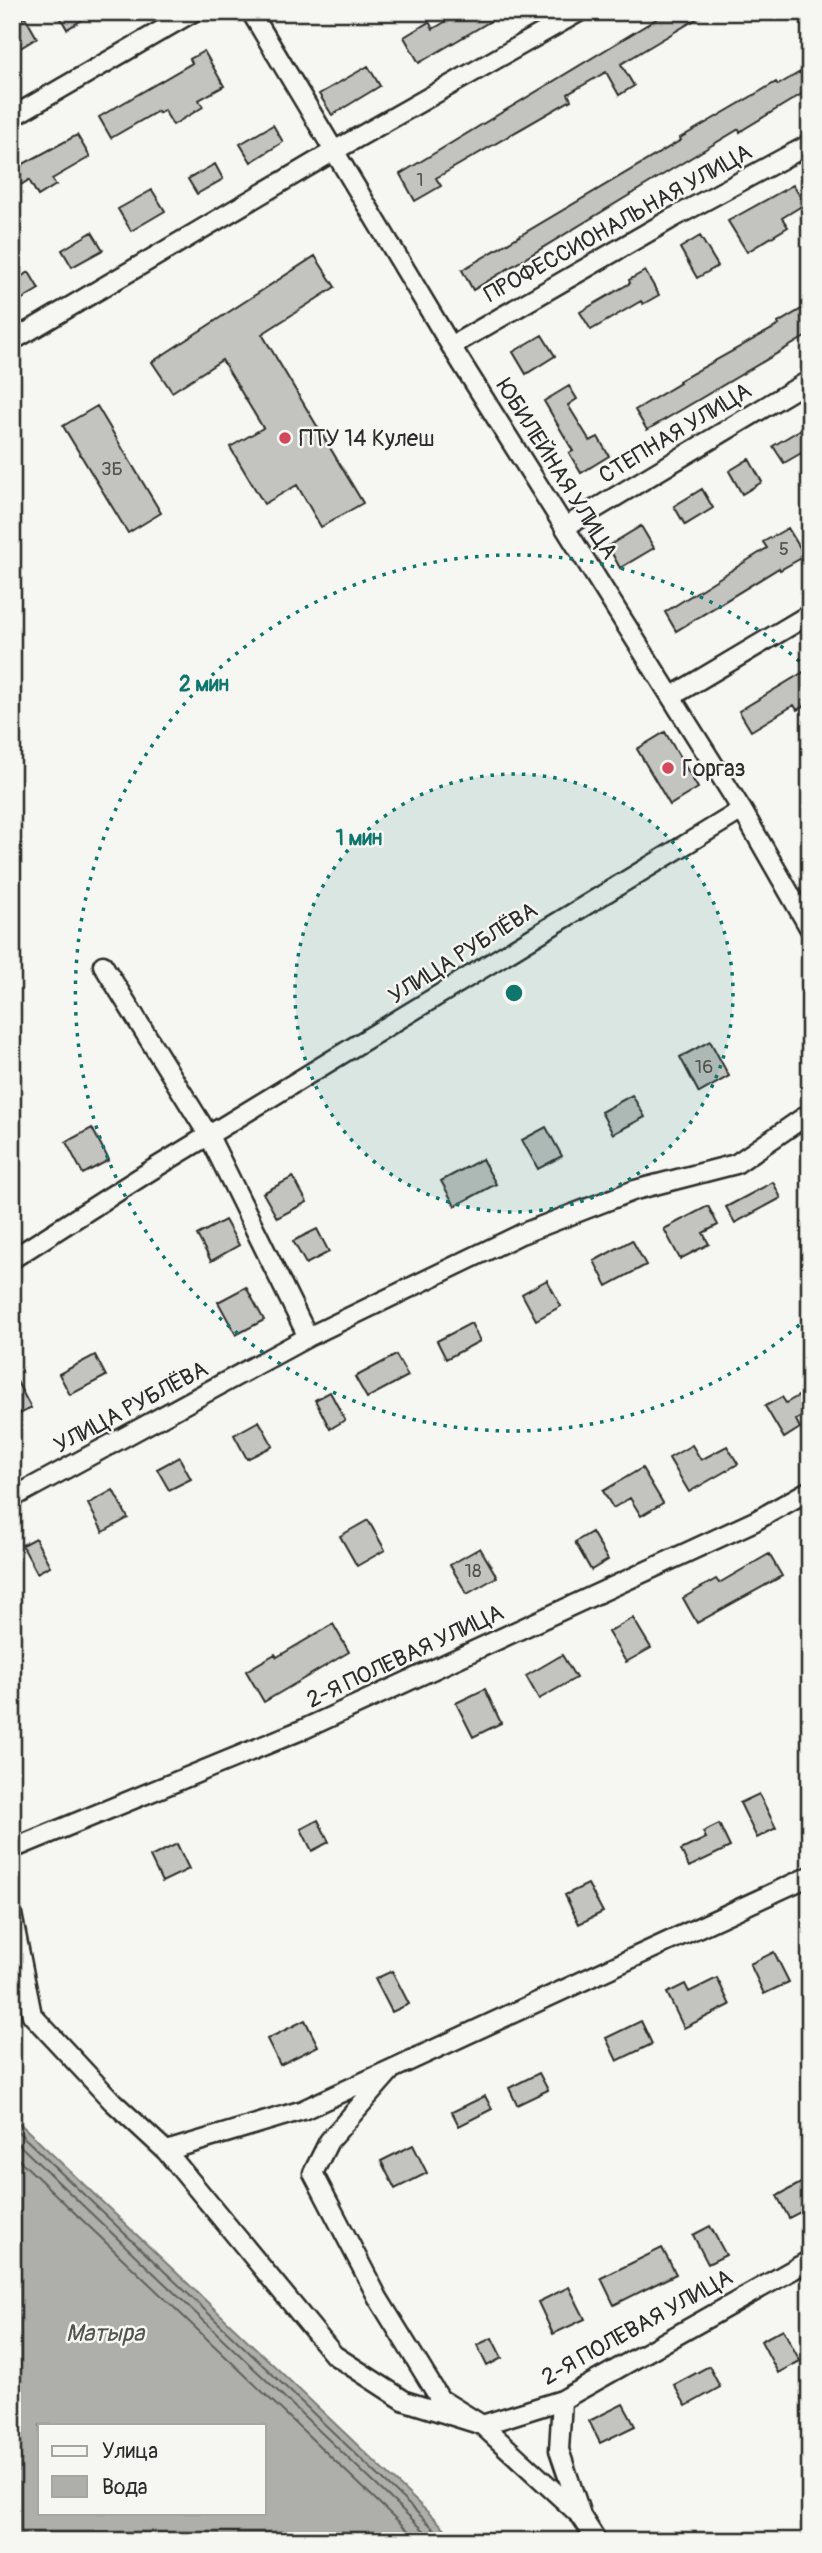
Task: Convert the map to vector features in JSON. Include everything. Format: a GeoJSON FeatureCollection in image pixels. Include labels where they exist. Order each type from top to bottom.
{"type":"FeatureCollection","features":[{"type":"Feature","properties":{"kind":"street"},"geometry":{"type":"LineString","coordinates":[[12,117],[193,12]]}},
{"type":"Feature","properties":{"kind":"street","name":"ЮБИЛЕЙНАЯ УЛИЦА"},"geometry":{"type":"LineString","coordinates":[[251,12],[451,346],[742,810]]}},
{"type":"Feature","properties":{"kind":"street"},"geometry":{"type":"LineString","coordinates":[[12,341],[334,151],[579,12]]}},
{"type":"Feature","properties":{"kind":"street","name":"ПРОФЕССИОНАЛЬНАЯ УЛИЦА"},"geometry":{"type":"LineString","coordinates":[[451,346],[671,219],[810,144]]}},
{"type":"Feature","properties":{"kind":"street","name":"СТЕПНАЯ УЛИЦА"},"geometry":{"type":"LineString","coordinates":[[565,527],[810,380]]}},
{"type":"Feature","properties":{"kind":"street"},"geometry":{"type":"LineString","coordinates":[[671,696],[810,614]]}},
{"type":"Feature","properties":{"kind":"street"},"geometry":{"type":"LineString","coordinates":[[742,810],[810,929]]}},
{"type":"Feature","properties":{"kind":"street","name":"УЛИЦА РУБЛЁВА"},"geometry":{"type":"LineString","coordinates":[[12,1259],[742,810]]}},
{"type":"Feature","properties":{"kind":"street"},"geometry":{"type":"LineString","coordinates":[[103,965],[209,1136],[309,1338]]}},
{"type":"Feature","properties":{"kind":"street","name":"УЛИЦА РУБЛЁВА"},"geometry":{"type":"LineString","coordinates":[[12,1498],[309,1338],[521,1234],[635,1190],[736,1164],[810,1114]]}},
{"type":"Feature","properties":{"kind":"street","name":"2-Я ПОЛЕВАЯ УЛИЦА"},"geometry":{"type":"LineString","coordinates":[[12,1849],[304,1730],[755,1521],[810,1490]]}},
{"type":"Feature","properties":{"kind":"street"},"geometry":{"type":"LineString","coordinates":[[166,2151],[303,2110],[810,1876]]}},
{"type":"Feature","properties":{"kind":"street"},"geometry":{"type":"LineString","coordinates":[[12,1914],[32,2015],[112,2101],[166,2151],[334,2355],[405,2401],[482,2425]]}},
{"type":"Feature","properties":{"kind":"street"},"geometry":{"type":"LineString","coordinates":[[392,2069],[329,2141],[313,2173],[378,2298],[440,2399],[482,2425],[581,2515]]}},
{"type":"Feature","properties":{"kind":"street","name":"2-Я ПОЛЕВАЯ УЛИЦА"},"geometry":{"type":"LineString","coordinates":[[482,2425],[562,2400],[810,2260]]}},
{"type":"Feature","properties":{"kind":"street"},"geometry":{"type":"LineString","coordinates":[[562,2400],[559,2450],[581,2515],[597,2541]]}},
{"type":"Feature","properties":{"kind":"water","name":"Матыра"},"geometry":{"type":"Polygon","coordinates":[[[12,2116],[458,2541],[12,2541],[12,2116]]]}},
{"type":"Feature","properties":{"kind":"building"},"geometry":{"type":"Polygon","coordinates":[[[57,12],[95,12],[67,29],[57,12]]]}},
{"type":"Feature","properties":{"kind":"building"},"geometry":{"type":"Polygon","coordinates":[[[462,12],[506,12],[419,63],[404,37],[429,22],[433,29],[462,12]]]}},
{"type":"Feature","properties":{"kind":"building"},"geometry":{"type":"Polygon","coordinates":[[[668,12],[708,12],[621,64],[634,86],[619,95],[606,72],[568,94],[571,100],[436,178],[441,186],[415,201],[400,174],[668,12]]]}},
{"type":"Feature","properties":{"kind":"building"},"geometry":{"type":"Polygon","coordinates":[[[25,17],[37,38],[12,53],[12,25],[25,17]]]}},
{"type":"Feature","properties":{"kind":"building"},"geometry":{"type":"Polygon","coordinates":[[[204,51],[224,86],[199,100],[203,107],[173,125],[164,110],[159,113],[158,111],[111,138],[99,117],[192,63],[190,59],[204,51]]]}},
{"type":"Feature","properties":{"kind":"building"},"geometry":{"type":"Polygon","coordinates":[[[368,66],[380,86],[332,115],[319,94],[368,66]]]}},
{"type":"Feature","properties":{"kind":"building"},"geometry":{"type":"Polygon","coordinates":[[[800,72],[810,89],[473,290],[462,270],[681,140],[680,138],[776,82],[778,85],[800,72]]]}},
{"type":"Feature","properties":{"kind":"building"},"geometry":{"type":"Polygon","coordinates":[[[273,125],[283,142],[251,162],[240,144],[273,125]]]}},
{"type":"Feature","properties":{"kind":"building"},"geometry":{"type":"Polygon","coordinates":[[[77,135],[90,157],[52,179],[56,185],[38,196],[29,180],[19,186],[12,170],[77,135]]]}},
{"type":"Feature","properties":{"kind":"building"},"geometry":{"type":"Polygon","coordinates":[[[215,164],[223,179],[197,194],[188,179],[215,164]]]}},
{"type":"Feature","properties":{"kind":"building"},"geometry":{"type":"Polygon","coordinates":[[[793,185],[805,204],[782,218],[788,227],[747,252],[728,221],[793,185]]]}},
{"type":"Feature","properties":{"kind":"building"},"geometry":{"type":"Polygon","coordinates":[[[152,190],[165,211],[131,231],[118,209],[152,190]]]}},
{"type":"Feature","properties":{"kind":"building"},"geometry":{"type":"Polygon","coordinates":[[[92,232],[103,250],[72,267],[62,250],[92,232]]]}},
{"type":"Feature","properties":{"kind":"building"},"geometry":{"type":"Polygon","coordinates":[[[700,236],[718,266],[697,278],[680,248],[700,236]]]}},
{"type":"Feature","properties":{"kind":"building"},"geometry":{"type":"Polygon","coordinates":[[[315,256],[335,287],[262,334],[363,503],[321,527],[297,485],[264,504],[230,447],[263,428],[222,360],[172,392],[152,362],[315,256]]]}},
{"type":"Feature","properties":{"kind":"building"},"geometry":{"type":"Polygon","coordinates":[[[645,271],[659,295],[643,304],[641,301],[591,330],[580,312],[630,283],[629,280],[645,271]]]}},
{"type":"Feature","properties":{"kind":"building"},"geometry":{"type":"Polygon","coordinates":[[[29,272],[39,289],[12,305],[12,282],[29,272]]]}},
{"type":"Feature","properties":{"kind":"building"},"geometry":{"type":"Polygon","coordinates":[[[810,304],[810,334],[647,430],[635,410],[810,304]]]}},
{"type":"Feature","properties":{"kind":"building"},"geometry":{"type":"Polygon","coordinates":[[[542,335],[555,356],[526,374],[513,352],[542,335]]]}},
{"type":"Feature","properties":{"kind":"building"},"geometry":{"type":"Polygon","coordinates":[[[569,386],[577,399],[568,405],[590,441],[598,437],[609,456],[581,473],[569,453],[573,451],[544,401],[569,386]]]}},
{"type":"Feature","properties":{"kind":"building"},"geometry":{"type":"Polygon","coordinates":[[[97,406],[161,513],[128,533],[63,426],[97,406]]]}},
{"type":"Feature","properties":{"kind":"building"},"geometry":{"type":"Polygon","coordinates":[[[803,428],[810,439],[810,448],[784,463],[773,446],[803,428]]]}},
{"type":"Feature","properties":{"kind":"building"},"geometry":{"type":"Polygon","coordinates":[[[749,459],[762,482],[742,494],[729,471],[749,459]]]}},
{"type":"Feature","properties":{"kind":"building"},"geometry":{"type":"Polygon","coordinates":[[[702,489],[713,508],[685,525],[674,506],[702,489]]]}},
{"type":"Feature","properties":{"kind":"building"},"geometry":{"type":"Polygon","coordinates":[[[641,526],[654,548],[620,568],[608,546],[641,526]]]}},
{"type":"Feature","properties":{"kind":"building"},"geometry":{"type":"Polygon","coordinates":[[[788,528],[805,556],[780,570],[779,568],[676,631],[665,612],[767,548],[763,542],[788,528]]]}},
{"type":"Feature","properties":{"kind":"building"},"geometry":{"type":"Polygon","coordinates":[[[810,668],[810,703],[797,710],[794,705],[751,731],[739,711],[810,668]]]}},
{"type":"Feature","properties":{"kind":"building","name":"Горгаз"},"geometry":{"type":"Polygon","coordinates":[[[665,732],[698,788],[670,805],[637,749],[665,732]]]}},
{"type":"Feature","properties":{"kind":"building"},"geometry":{"type":"Polygon","coordinates":[[[710,1041],[729,1076],[699,1093],[680,1057],[710,1041]]]}},
{"type":"Feature","properties":{"kind":"building"},"geometry":{"type":"Polygon","coordinates":[[[632,1095],[645,1117],[613,1134],[601,1112],[632,1095]]]}},
{"type":"Feature","properties":{"kind":"building"},"geometry":{"type":"Polygon","coordinates":[[[546,1127],[562,1156],[538,1169],[522,1140],[546,1127]]]}},
{"type":"Feature","properties":{"kind":"building"},"geometry":{"type":"Polygon","coordinates":[[[92,1128],[109,1160],[83,1174],[66,1142],[92,1128]]]}},
{"type":"Feature","properties":{"kind":"building"},"geometry":{"type":"Polygon","coordinates":[[[482,1159],[496,1184],[455,1206],[441,1181],[482,1159]]]}},
{"type":"Feature","properties":{"kind":"building"},"geometry":{"type":"Polygon","coordinates":[[[293,1177],[307,1202],[277,1218],[263,1193],[293,1177]]]}},
{"type":"Feature","properties":{"kind":"building"},"geometry":{"type":"Polygon","coordinates":[[[773,1182],[781,1198],[735,1223],[726,1207],[773,1182]]]}},
{"type":"Feature","properties":{"kind":"building"},"geometry":{"type":"Polygon","coordinates":[[[708,1206],[718,1225],[703,1233],[709,1244],[680,1259],[664,1229],[708,1206]]]}},
{"type":"Feature","properties":{"kind":"building"},"geometry":{"type":"Polygon","coordinates":[[[225,1220],[239,1245],[211,1261],[197,1235],[225,1220]]]}},
{"type":"Feature","properties":{"kind":"building"},"geometry":{"type":"Polygon","coordinates":[[[317,1229],[329,1252],[306,1264],[293,1241],[317,1229]]]}},
{"type":"Feature","properties":{"kind":"building"},"geometry":{"type":"Polygon","coordinates":[[[632,1240],[646,1265],[607,1286],[594,1261],[632,1240]]]}},
{"type":"Feature","properties":{"kind":"building"},"geometry":{"type":"Polygon","coordinates":[[[547,1280],[561,1306],[536,1320],[522,1294],[547,1280]]]}},
{"type":"Feature","properties":{"kind":"building"},"geometry":{"type":"Polygon","coordinates":[[[246,1287],[264,1320],[236,1335],[218,1302],[246,1287]]]}},
{"type":"Feature","properties":{"kind":"building"},"geometry":{"type":"Polygon","coordinates":[[[471,1323],[480,1341],[446,1359],[437,1341],[471,1323]]]}},
{"type":"Feature","properties":{"kind":"building"},"geometry":{"type":"Polygon","coordinates":[[[95,1355],[106,1376],[70,1395],[59,1374],[95,1355]]]}},
{"type":"Feature","properties":{"kind":"building"},"geometry":{"type":"Polygon","coordinates":[[[396,1355],[408,1376],[367,1398],[355,1377],[396,1355]]]}},
{"type":"Feature","properties":{"kind":"building"},"geometry":{"type":"Polygon","coordinates":[[[12,1372],[31,1408],[12,1418],[12,1372]]]}},
{"type":"Feature","properties":{"kind":"building"},"geometry":{"type":"Polygon","coordinates":[[[330,1392],[345,1420],[330,1429],[315,1400],[330,1392]]]}},
{"type":"Feature","properties":{"kind":"building"},"geometry":{"type":"Polygon","coordinates":[[[798,1396],[808,1413],[796,1420],[800,1428],[784,1438],[765,1406],[782,1397],[786,1403],[798,1396]]]}},
{"type":"Feature","properties":{"kind":"building"},"geometry":{"type":"Polygon","coordinates":[[[259,1421],[273,1446],[247,1459],[234,1435],[259,1421]]]}},
{"type":"Feature","properties":{"kind":"building"},"geometry":{"type":"Polygon","coordinates":[[[692,1445],[701,1460],[727,1446],[738,1464],[689,1492],[669,1458],[692,1445]]]}},
{"type":"Feature","properties":{"kind":"building"},"geometry":{"type":"Polygon","coordinates":[[[179,1457],[191,1479],[169,1490],[157,1469],[179,1457]]]}},
{"type":"Feature","properties":{"kind":"building"},"geometry":{"type":"Polygon","coordinates":[[[642,1468],[663,1503],[641,1516],[630,1498],[613,1508],[603,1491],[642,1468]]]}},
{"type":"Feature","properties":{"kind":"building"},"geometry":{"type":"Polygon","coordinates":[[[113,1490],[128,1518],[103,1532],[88,1504],[113,1490]]]}},
{"type":"Feature","properties":{"kind":"building"},"geometry":{"type":"Polygon","coordinates":[[[368,1520],[385,1550],[357,1566],[340,1536],[368,1520]]]}},
{"type":"Feature","properties":{"kind":"building"},"geometry":{"type":"Polygon","coordinates":[[[592,1532],[608,1560],[591,1570],[575,1542],[592,1532]]]}},
{"type":"Feature","properties":{"kind":"building"},"geometry":{"type":"Polygon","coordinates":[[[35,1538],[50,1566],[37,1573],[22,1545],[35,1538]]]}},
{"type":"Feature","properties":{"kind":"building"},"geometry":{"type":"Polygon","coordinates":[[[480,1548],[497,1577],[467,1594],[450,1565],[480,1548]]]}},
{"type":"Feature","properties":{"kind":"building"},"geometry":{"type":"Polygon","coordinates":[[[769,1554],[782,1576],[697,1623],[683,1598],[716,1579],[719,1583],[769,1554]]]}},
{"type":"Feature","properties":{"kind":"building"},"geometry":{"type":"Polygon","coordinates":[[[633,1618],[651,1648],[626,1662],[608,1632],[633,1618]]]}},
{"type":"Feature","properties":{"kind":"building"},"geometry":{"type":"Polygon","coordinates":[[[333,1624],[349,1652],[264,1702],[246,1671],[275,1654],[277,1657],[333,1624]]]}},
{"type":"Feature","properties":{"kind":"building"},"geometry":{"type":"Polygon","coordinates":[[[562,1655],[576,1678],[539,1699],[526,1676],[562,1655]]]}},
{"type":"Feature","properties":{"kind":"building"},"geometry":{"type":"Polygon","coordinates":[[[485,1689],[501,1723],[473,1737],[456,1703],[485,1689]]]}},
{"type":"Feature","properties":{"kind":"building"},"geometry":{"type":"Polygon","coordinates":[[[759,1794],[776,1828],[757,1838],[740,1803],[759,1794]]]}},
{"type":"Feature","properties":{"kind":"building"},"geometry":{"type":"Polygon","coordinates":[[[318,1820],[329,1842],[312,1851],[301,1829],[318,1820]]]}},
{"type":"Feature","properties":{"kind":"building"},"geometry":{"type":"Polygon","coordinates":[[[719,1824],[730,1847],[689,1867],[681,1850],[706,1838],[703,1832],[719,1824]]]}},
{"type":"Feature","properties":{"kind":"building"},"geometry":{"type":"Polygon","coordinates":[[[177,1844],[189,1869],[162,1882],[150,1857],[177,1844]]]}},
{"type":"Feature","properties":{"kind":"building"},"geometry":{"type":"Polygon","coordinates":[[[588,1884],[603,1912],[579,1924],[565,1895],[588,1884]]]}},
{"type":"Feature","properties":{"kind":"building"},"geometry":{"type":"Polygon","coordinates":[[[774,1952],[789,1982],[764,1994],[750,1964],[774,1952]]]}},
{"type":"Feature","properties":{"kind":"building"},"geometry":{"type":"Polygon","coordinates":[[[392,1971],[409,2004],[392,2012],[375,1979],[392,1971]]]}},
{"type":"Feature","properties":{"kind":"building"},"geometry":{"type":"Polygon","coordinates":[[[717,1978],[730,2005],[684,2028],[667,1993],[685,1984],[689,1992],[717,1978]]]}},
{"type":"Feature","properties":{"kind":"building"},"geometry":{"type":"Polygon","coordinates":[[[305,2020],[318,2046],[280,2065],[267,2039],[305,2020]]]}},
{"type":"Feature","properties":{"kind":"building"},"geometry":{"type":"Polygon","coordinates":[[[641,2021],[652,2044],[617,2061],[606,2038],[641,2021]]]}},
{"type":"Feature","properties":{"kind":"building"},"geometry":{"type":"Polygon","coordinates":[[[539,2073],[548,2090],[517,2105],[509,2088],[539,2073]]]}},
{"type":"Feature","properties":{"kind":"building"},"geometry":{"type":"Polygon","coordinates":[[[485,2096],[492,2109],[459,2126],[452,2112],[485,2096]]]}},
{"type":"Feature","properties":{"kind":"building"},"geometry":{"type":"Polygon","coordinates":[[[413,2145],[427,2173],[395,2189],[381,2161],[413,2145]]]}},
{"type":"Feature","properties":{"kind":"building"},"geometry":{"type":"Polygon","coordinates":[[[810,2178],[810,2207],[789,2218],[777,2196],[810,2178]]]}},
{"type":"Feature","properties":{"kind":"building"},"geometry":{"type":"Polygon","coordinates":[[[710,2226],[726,2255],[708,2264],[693,2235],[710,2226]]]}},
{"type":"Feature","properties":{"kind":"building"},"geometry":{"type":"Polygon","coordinates":[[[662,2248],[676,2274],[614,2305],[601,2278],[662,2248]]]}},
{"type":"Feature","properties":{"kind":"building"},"geometry":{"type":"Polygon","coordinates":[[[569,2287],[585,2319],[553,2334],[538,2302],[569,2287]]]}},
{"type":"Feature","properties":{"kind":"building"},"geometry":{"type":"Polygon","coordinates":[[[783,2329],[800,2361],[778,2373],[761,2341],[783,2329]]]}},
{"type":"Feature","properties":{"kind":"building"},"geometry":{"type":"Polygon","coordinates":[[[492,2338],[502,2358],[487,2366],[477,2345],[492,2338]]]}},
{"type":"Feature","properties":{"kind":"building"},"geometry":{"type":"Polygon","coordinates":[[[709,2366],[720,2387],[686,2406],[674,2385],[709,2366]]]}},
{"type":"Feature","properties":{"kind":"building"},"geometry":{"type":"Polygon","coordinates":[[[623,2404],[635,2426],[600,2443],[589,2421],[623,2404]]]}},
{"type":"Feature","properties":{"kind":"place","name":"ПТУ 14 Кулеш"},"geometry":{"type":"Point","coordinates":[285,438]}},
{"type":"Feature","properties":{"kind":"place","name":"Горгаз"},"geometry":{"type":"Point","coordinates":[668,768]}}]}
